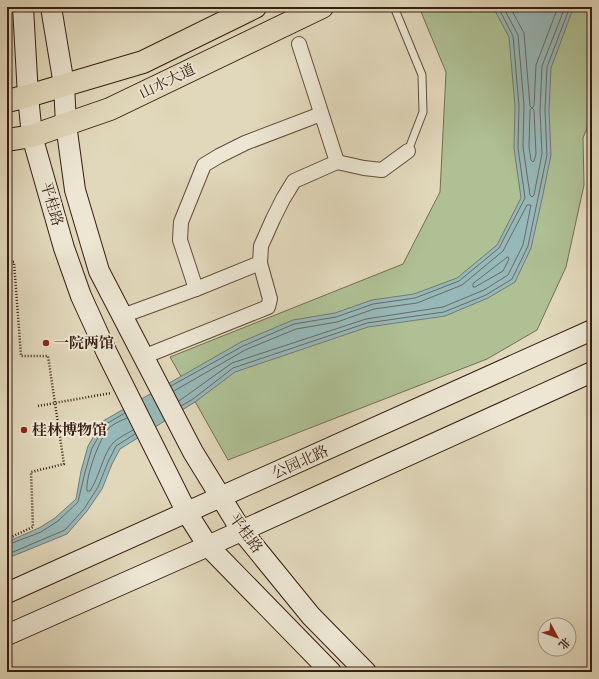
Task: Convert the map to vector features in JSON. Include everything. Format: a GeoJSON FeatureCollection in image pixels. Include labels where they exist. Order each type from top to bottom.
{"type":"FeatureCollection","features":[{"type":"Feature","properties":{"kind":"main road","name":"平桂路"},"geometry":{"type":"LineString","coordinates":[[23,7],[28,96],[32,136],[64,248],[81,296],[125,390],[187,513]]}},
{"type":"Feature","properties":{"kind":"main road","name":"平桂路"},"geometry":{"type":"LineString","coordinates":[[51,7],[64,85],[66,124],[78,197],[100,271],[152,375],[193,452],[241,530],[311,616],[366,672]]}},
{"type":"Feature","properties":{"kind":"main road","name":"山水大道"},"geometry":{"type":"LineString","coordinates":[[7,101],[143,62],[254,7]]}},
{"type":"Feature","properties":{"kind":"main road","name":"山水大道"},"geometry":{"type":"LineString","coordinates":[[7,140],[32,136],[110,109],[322,7]]}},
{"type":"Feature","properties":{"kind":"main road","name":"公园北路"},"geometry":{"type":"LineString","coordinates":[[7,594],[592,330]]}},
{"type":"Feature","properties":{"kind":"main road"},"geometry":{"type":"LineString","coordinates":[[7,634],[208,546],[592,372]]}},
{"type":"Feature","properties":{"kind":"main road"},"geometry":{"type":"LineString","coordinates":[[187,513],[208,546],[322,669]]}},
{"type":"Feature","properties":{"kind":"street"},"geometry":{"type":"LineString","coordinates":[[299,44],[337,162]]}},
{"type":"Feature","properties":{"kind":"street"},"geometry":{"type":"LineString","coordinates":[[196,289],[180,240],[181,222],[204,166],[219,156],[245,143],[321,114]]}},
{"type":"Feature","properties":{"kind":"street"},"geometry":{"type":"LineString","coordinates":[[143,357],[268,307],[270,299],[260,263],[261,246],[283,199],[294,181],[337,162],[382,170],[408,151]]}},
{"type":"Feature","properties":{"kind":"street"},"geometry":{"type":"LineString","coordinates":[[122,316],[196,289],[260,263]]}},
{"type":"Feature","properties":{"kind":"lane"},"geometry":{"type":"LineString","coordinates":[[394,7],[422,75],[423,112],[408,151]]}},
{"type":"Feature","properties":{"kind":"path"},"geometry":{"type":"LineString","coordinates":[[7,261],[14,262],[21,356],[48,356],[64,464],[31,472],[33,527],[7,539]]}},
{"type":"Feature","properties":{"kind":"path"},"geometry":{"type":"LineString","coordinates":[[38,406],[125,390]]}},
{"type":"Feature","properties":{"kind":"green space"},"geometry":{"type":"Polygon","coordinates":[[[419,7],[592,7],[592,115],[583,138],[584,185],[566,267],[537,330],[487,359],[228,460],[170,357],[403,264],[440,192],[446,72],[419,7]]]}},
{"type":"Feature","properties":{"kind":"water"},"geometry":{"type":"Polygon","coordinates":[[[493,7],[576,7],[571,14],[551,68],[549,110],[551,155],[531,248],[515,282],[488,298],[445,316],[368,327],[235,372],[195,402],[120,449],[102,489],[87,511],[67,534],[13,556],[7,556],[7,542],[39,528],[55,518],[76,499],[81,471],[88,446],[103,421],[241,342],[293,320],[335,313],[372,300],[414,294],[457,278],[497,245],[521,198],[514,148],[515,106],[509,37],[493,7]]]}},
{"type":"Feature","properties":{"kind":"place","name":"一院两馆"},"geometry":{"type":"Point","coordinates":[46,343]}},
{"type":"Feature","properties":{"kind":"place","name":"桂林博物馆"},"geometry":{"type":"Point","coordinates":[24,430]}}]}
